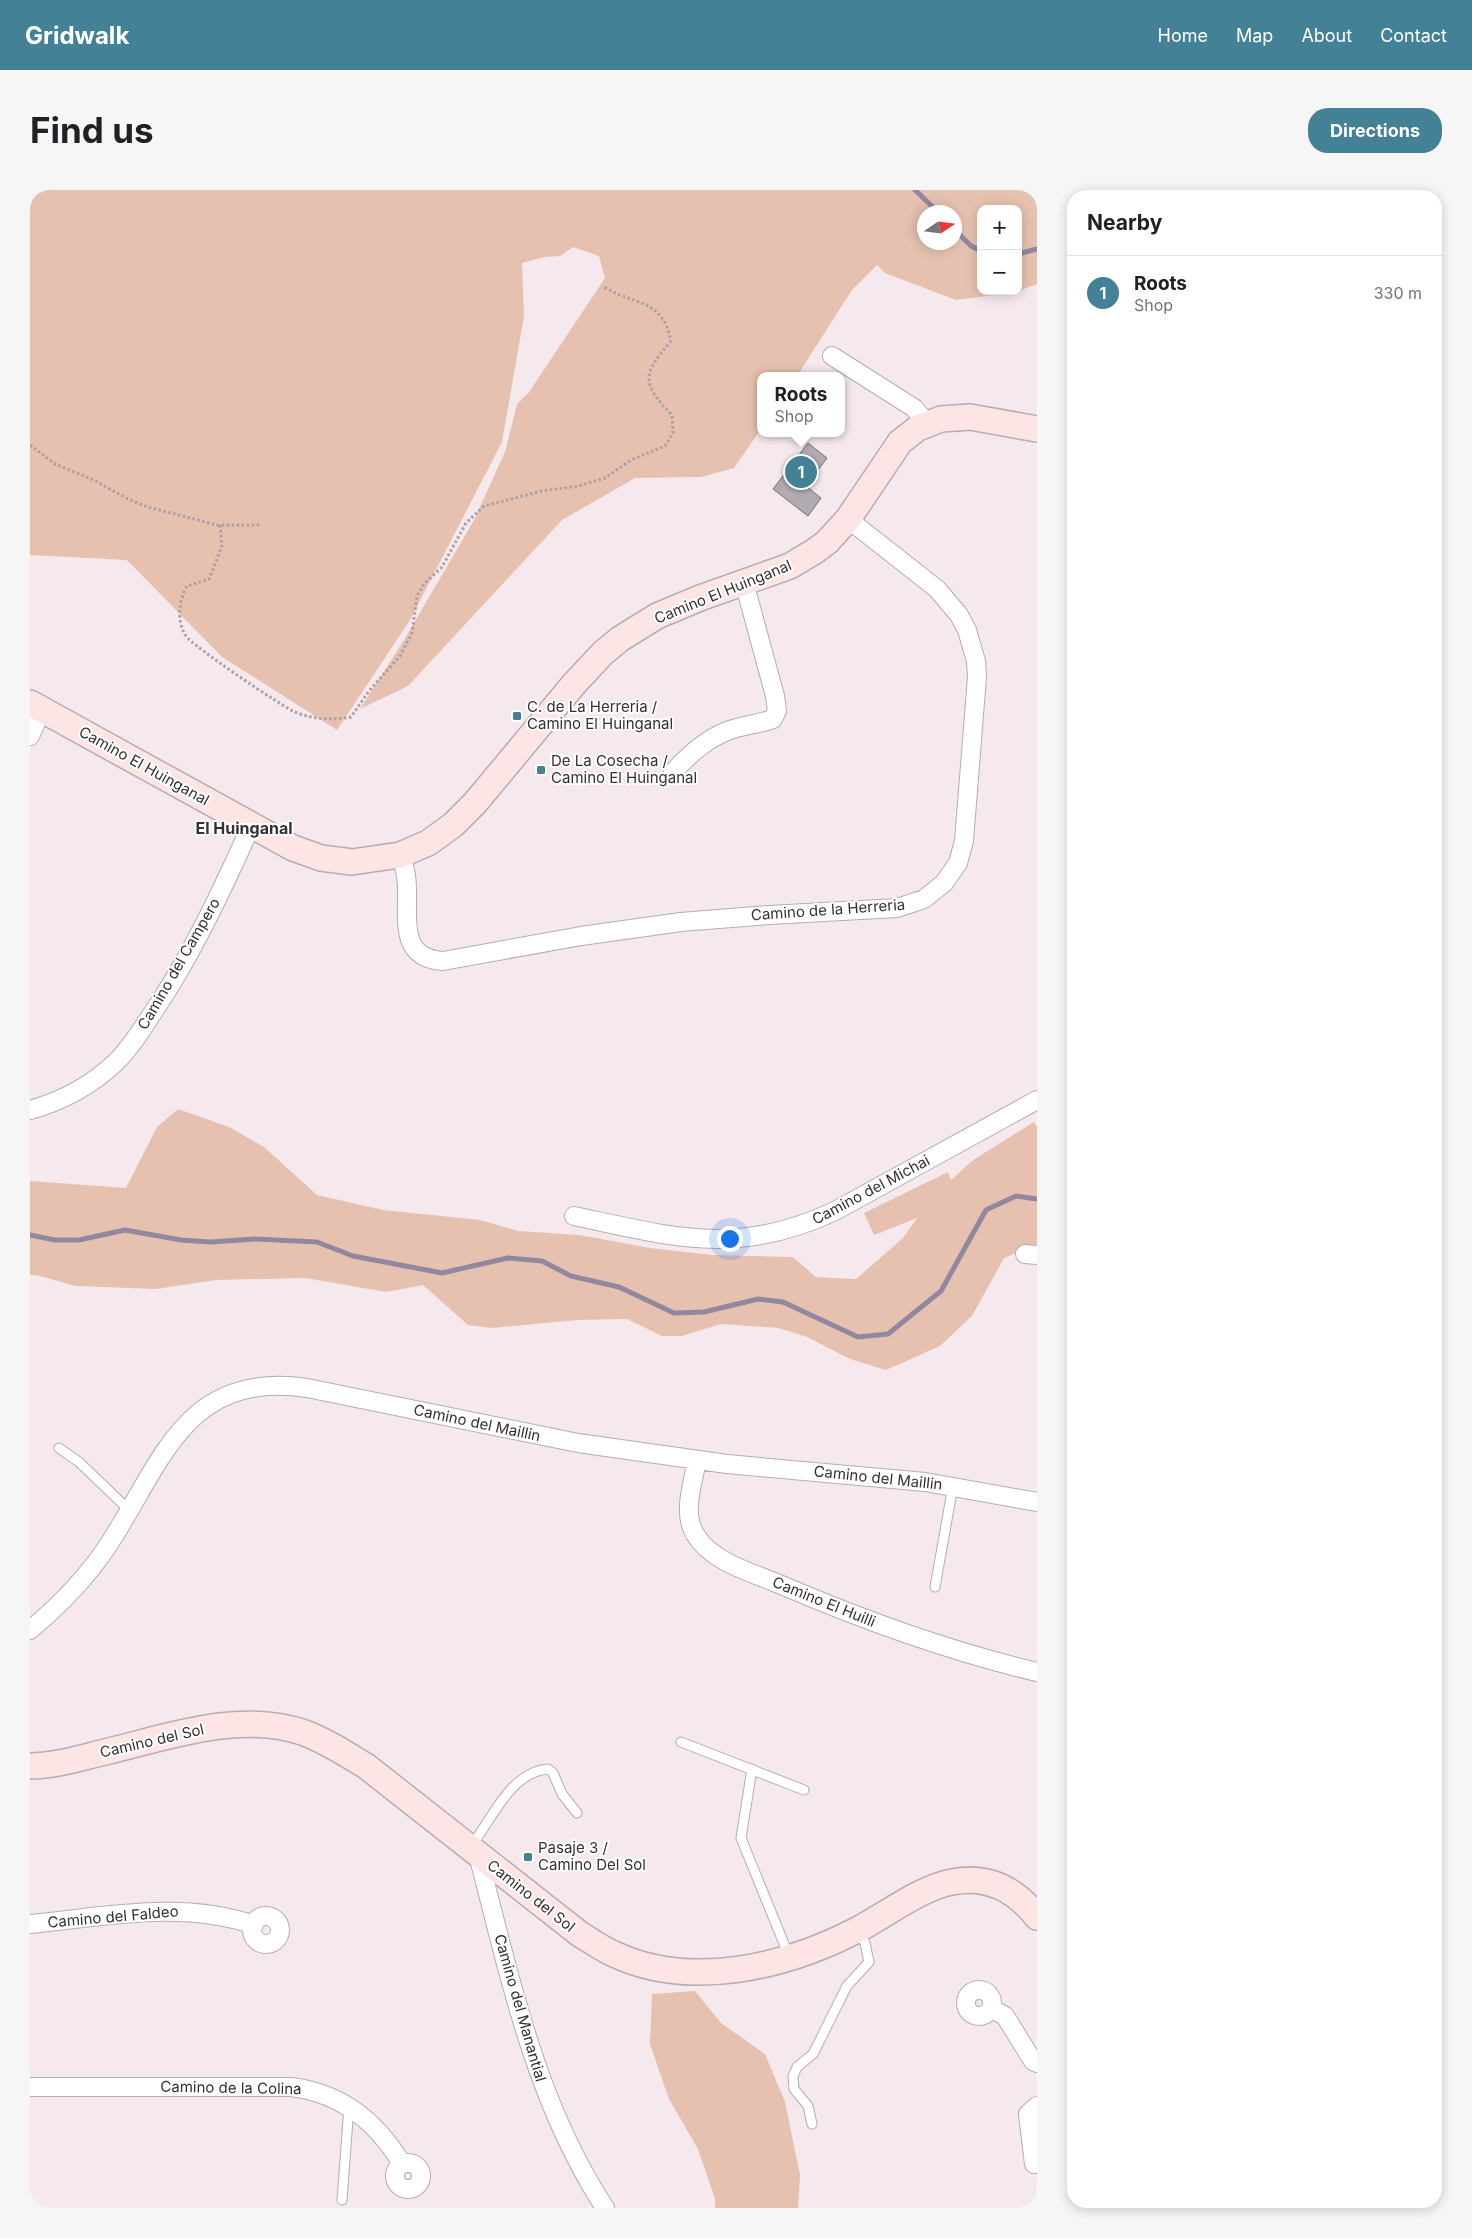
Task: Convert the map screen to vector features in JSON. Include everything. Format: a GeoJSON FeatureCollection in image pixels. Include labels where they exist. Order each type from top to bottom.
{"type":"FeatureCollection","features":[{"type":"Feature","properties":{"kind":"street"},"geometry":{"type":"LineString","coordinates":[[832,356],[914,408],[927,423]]}},
{"type":"Feature","properties":{"kind":"street","name":"Camino El Huinganal"},"geometry":{"type":"LineString","coordinates":[[36,706],[293,848],[321,858],[352,862],[377,860],[400,855],[435,839],[464,815],[588,668],[620,639],[638,627],[676,608],[777,571],[803,559],[828,542],[848,520],[900,442],[909,434],[927,423],[954,417],[970,417],[1037,429]]}},
{"type":"Feature","properties":{"kind":"street","name":"Camino de la Herreria"},"geometry":{"type":"LineString","coordinates":[[400,855],[407,882],[407,929],[409,938],[424,956],[443,961],[581,936],[673,923],[769,915],[897,908],[924,898],[934,891],[952,873],[958,863],[964,841],[977,677],[973,645],[959,615],[949,601],[937,589],[848,520]]}},
{"type":"Feature","properties":{"kind":"street"},"geometry":{"type":"LineString","coordinates":[[673,772],[691,753],[712,738],[730,730],[773,719],[777,711],[775,696],[744,582]]}},
{"type":"Feature","properties":{"kind":"street"},"geometry":{"type":"LineString","coordinates":[[30,736],[36,706]]}},
{"type":"Feature","properties":{"kind":"street","name":"Camino del Campero"},"geometry":{"type":"LineString","coordinates":[[30,1110],[51,1103],[87,1085],[102,1074],[129,1048],[163,998],[207,922],[251,826]]}},
{"type":"Feature","properties":{"kind":"street","name":"Camino del Michai"},"geometry":{"type":"LineString","coordinates":[[574,1216],[654,1233],[699,1239],[729,1240],[774,1234],[835,1211],[1037,1100]]}},
{"type":"Feature","properties":{"kind":"street","name":"Camino del Maillin"},"geometry":{"type":"LineString","coordinates":[[30,1630],[64,1599],[93,1566],[163,1452],[191,1419],[228,1395],[265,1385],[307,1388],[578,1443],[697,1460],[953,1486],[1037,1502]]}},
{"type":"Feature","properties":{"kind":"street","name":"Camino El Huilli"},"geometry":{"type":"LineString","coordinates":[[697,1460],[689,1504],[690,1521],[699,1540],[720,1558],[880,1625],[965,1653],[1037,1672]]}},
{"type":"Feature","properties":{"kind":"street","name":"Camino del Sol"},"geometry":{"type":"LineString","coordinates":[[30,1766],[66,1762],[216,1726],[241,1724],[274,1726],[304,1733],[348,1755],[387,1782],[581,1935],[614,1954],[665,1969],[699,1972],[750,1967],[790,1958],[824,1946],[858,1930],[937,1886],[962,1880],[985,1881],[1006,1888],[1024,1901],[1037,1917]]}},
{"type":"Feature","properties":{"kind":"street","name":"Camino del Manantial"},"geometry":{"type":"LineString","coordinates":[[474,1852],[534,2062],[555,2118],[569,2147],[605,2208]]}},
{"type":"Feature","properties":{"kind":"street","name":"Camino del Faldeo"},"geometry":{"type":"LineString","coordinates":[[30,1924],[146,1912],[187,1910],[219,1914],[254,1925]]}},
{"type":"Feature","properties":{"kind":"street"},"geometry":{"type":"LineString","coordinates":[[991,2008],[1005,2016],[1033,2061],[1037,2063]]}},
{"type":"Feature","properties":{"kind":"street","name":"Camino de la Colina"},"geometry":{"type":"LineString","coordinates":[[30,2087],[291,2087],[320,2092],[349,2106],[375,2127],[402,2164]]}},
{"type":"Feature","properties":{"kind":"street"},"geometry":{"type":"LineString","coordinates":[[1037,2106],[1028,2114],[1034,2164],[1037,2164]]}},
{"type":"Feature","properties":{"kind":"lane"},"geometry":{"type":"LineString","coordinates":[[60,1448],[79,1462],[129,1510]]}},
{"type":"Feature","properties":{"kind":"lane"},"geometry":{"type":"LineString","coordinates":[[935,1587],[953,1486]]}},
{"type":"Feature","properties":{"kind":"lane"},"geometry":{"type":"LineString","coordinates":[[681,1742],[804,1790]]}},
{"type":"Feature","properties":{"kind":"lane"},"geometry":{"type":"LineString","coordinates":[[474,1852],[514,1785],[541,1769],[548,1769],[553,1773],[562,1794],[577,1814]]}},
{"type":"Feature","properties":{"kind":"lane"},"geometry":{"type":"LineString","coordinates":[[752,1769],[742,1838],[790,1958]]}},
{"type":"Feature","properties":{"kind":"lane"},"geometry":{"type":"LineString","coordinates":[[812,2124],[808,2106],[794,2089],[793,2076],[797,2067],[813,2054],[847,1986],[869,1962],[865,1943],[858,1930]]}},
{"type":"Feature","properties":{"kind":"lane"},"geometry":{"type":"LineString","coordinates":[[342,2200],[349,2106]]}},
{"type":"Feature","properties":{"kind":"path"},"geometry":{"type":"LineString","coordinates":[[220,525],[222,546],[209,579],[187,586],[181,597],[180,622],[186,637],[203,652],[296,712],[331,721],[351,717],[369,691],[400,656],[412,633],[417,596],[424,584],[442,567],[466,523],[484,506],[542,491],[579,486],[605,478],[631,460],[665,446],[673,433],[672,415],[656,399],[648,380],[650,366],[671,341],[668,324],[650,307],[615,294],[604,287]]}},
{"type":"Feature","properties":{"kind":"path"},"geometry":{"type":"LineString","coordinates":[[30,444],[55,464],[94,480],[144,506],[220,525],[260,525]]}},
{"type":"Feature","properties":{"kind":"shaded area"},"geometry":{"type":"Polygon","coordinates":[[[30,190],[1037,190],[1037,284],[1022,290],[1022,205],[977,205],[977,295],[994,295],[956,300],[885,273],[877,265],[852,290],[800,372],[757,372],[757,435],[734,468],[701,477],[635,478],[562,520],[408,686],[360,709],[404,640],[474,520],[505,452],[517,404],[529,392],[605,278],[599,256],[573,247],[560,256],[544,257],[522,263],[524,316],[502,442],[410,620],[337,730],[222,657],[127,560],[30,555],[30,190]]]}},
{"type":"Feature","properties":{"kind":"shaded area"},"geometry":{"type":"Polygon","coordinates":[[[178,1109],[229,1127],[264,1147],[317,1195],[383,1210],[480,1220],[518,1231],[580,1235],[650,1248],[712,1255],[793,1257],[816,1277],[856,1279],[903,1238],[917,1218],[874,1235],[864,1213],[948,1172],[951,1180],[973,1160],[1034,1122],[1037,1127],[1037,1244],[1004,1258],[972,1316],[940,1346],[886,1370],[850,1359],[807,1337],[779,1328],[721,1324],[682,1336],[662,1336],[627,1319],[577,1320],[492,1328],[468,1325],[423,1285],[386,1292],[306,1278],[216,1280],[156,1289],[76,1286],[30,1275],[30,1181],[126,1188],[157,1127],[178,1109]]]}},
{"type":"Feature","properties":{"kind":"shaded area"},"geometry":{"type":"Polygon","coordinates":[[[695,1991],[721,2023],[765,2054],[785,2102],[800,2175],[798,2208],[715,2208],[715,2199],[698,2149],[669,2099],[650,2044],[652,1994],[695,1991]]]}},
{"type":"Feature","properties":{"kind":"building"},"geometry":{"type":"Polygon","coordinates":[[[808,443],[827,458],[806,486],[821,498],[808,516],[773,489],[808,443]]]}},
{"type":"Feature","properties":{"kind":"waterway"},"geometry":{"type":"LineString","coordinates":[[915,190],[931,205]]}},
{"type":"Feature","properties":{"kind":"waterway"},"geometry":{"type":"LineString","coordinates":[[962,237],[971,246],[979,250]]}},
{"type":"Feature","properties":{"kind":"waterway"},"geometry":{"type":"LineString","coordinates":[[1022,253],[1037,249]]}},
{"type":"Feature","properties":{"kind":"waterway"},"geometry":{"type":"LineString","coordinates":[[30,1235],[55,1240],[79,1240],[125,1230],[181,1240],[210,1242],[255,1239],[317,1242],[353,1256],[442,1273],[508,1258],[542,1261],[571,1276],[619,1287],[674,1313],[704,1312],[758,1299],[783,1302],[858,1337],[888,1334],[941,1291],[986,1210],[1016,1196],[1037,1199]]}},
{"type":"Feature","properties":{"kind":"place","name":"Roots"},"geometry":{"type":"Point","coordinates":[801,472]}},
{"type":"Feature","properties":{"kind":"place","name":"C. de La Herreria / Camino El Huinganal"},"geometry":{"type":"Point","coordinates":[517,716]}},
{"type":"Feature","properties":{"kind":"place","name":"De La Cosecha / Camino El Huinganal"},"geometry":{"type":"Point","coordinates":[541,770]}},
{"type":"Feature","properties":{"kind":"place","name":"Pasaje 3 / Camino Del Sol"},"geometry":{"type":"Point","coordinates":[528,1857]}},
{"type":"Feature","properties":{"kind":"district","name":"El Huinganal"},"geometry":{"type":"Point","coordinates":[244,828]}}]}
